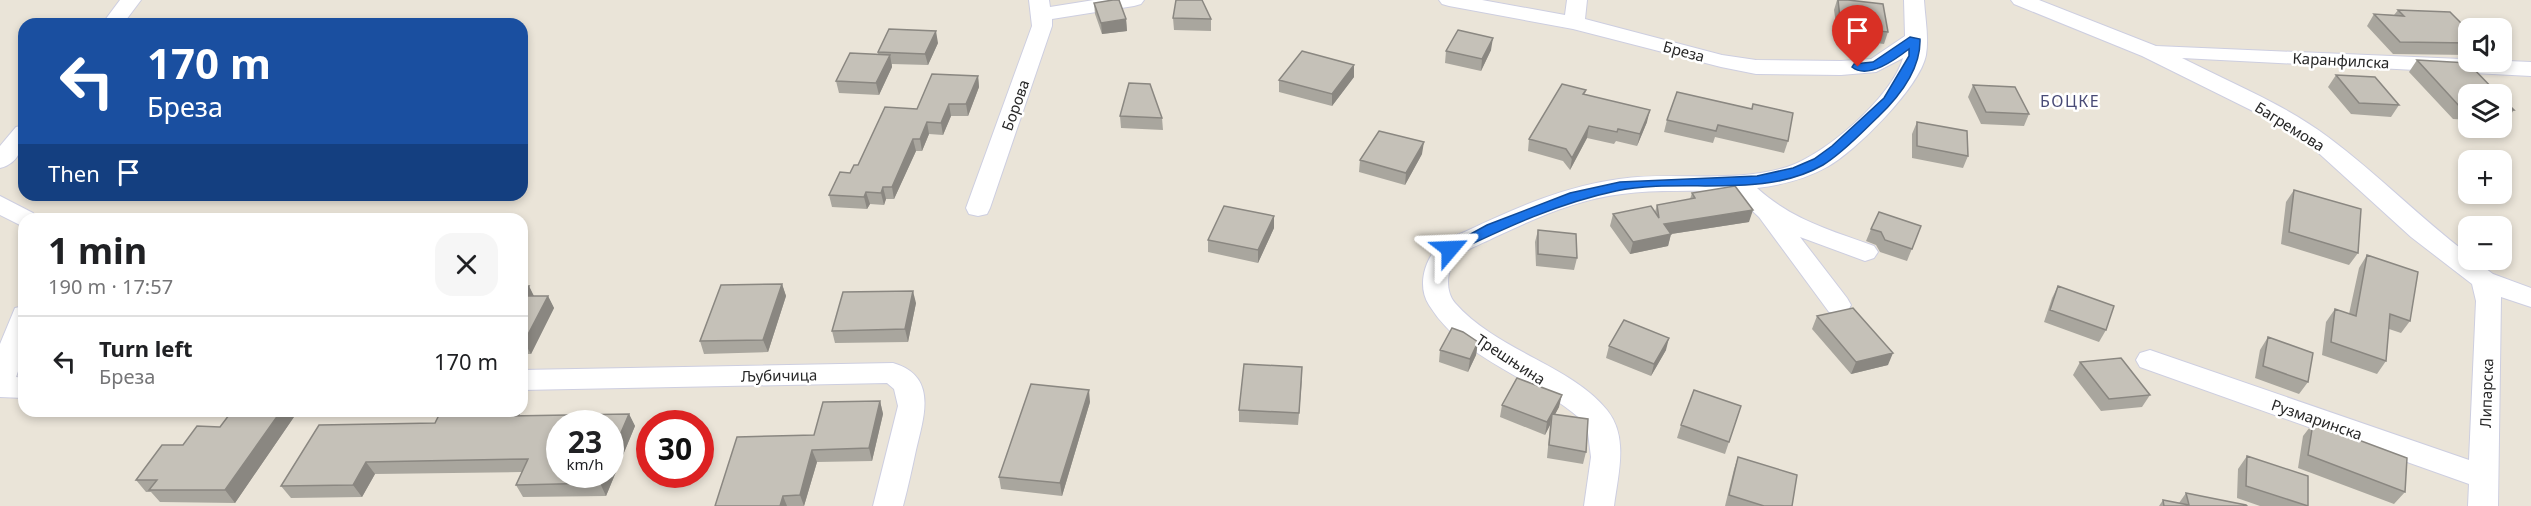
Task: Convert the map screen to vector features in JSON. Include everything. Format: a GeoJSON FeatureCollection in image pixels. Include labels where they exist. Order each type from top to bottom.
{"type":"FeatureCollection","features":[{"type":"Feature","properties":{"kind":"street"},"geometry":{"type":"LineString","coordinates":[[117,18],[131,0]]}},
{"type":"Feature","properties":{"kind":"street"},"geometry":{"type":"LineString","coordinates":[[1041,7],[1134,0]]}},
{"type":"Feature","properties":{"kind":"street","name":"Бреза"},"geometry":{"type":"LineString","coordinates":[[1449,0],[1574,23],[1720,61],[1756,66],[1841,68],[1876,65],[1891,57],[1914,39]]}},
{"type":"Feature","properties":{"kind":"street"},"geometry":{"type":"LineString","coordinates":[[1574,23],[1577,0]]}},
{"type":"Feature","properties":{"kind":"street","name":"Трешњина"},"geometry":{"type":"LineString","coordinates":[[1599,506],[1604,452],[1603,427],[1589,408],[1485,345],[1443,308],[1434,280],[1438,264],[1450,249],[1492,228],[1570,197],[1620,186],[1736,182],[1796,171],[1818,162],[1837,149],[1889,100],[1915,56],[1914,0]]}},
{"type":"Feature","properties":{"kind":"street","name":"Багремова"},"geometry":{"type":"LineString","coordinates":[[2021,0],[2150,51],[2275,113],[2320,142],[2420,231],[2484,280],[2531,297]]}},
{"type":"Feature","properties":{"kind":"street","name":"Борова"},"geometry":{"type":"LineString","coordinates":[[978,208],[1042,26],[1041,7]]}},
{"type":"Feature","properties":{"kind":"street","name":"Каранфилска"},"geometry":{"type":"LineString","coordinates":[[2150,51],[2458,65]]}},
{"type":"Feature","properties":{"kind":"street","name":"Каранфилска"},"geometry":{"type":"LineString","coordinates":[[2512,68],[2531,69]]}},
{"type":"Feature","properties":{"kind":"street"},"geometry":{"type":"LineString","coordinates":[[2506,72],[2531,85]]}},
{"type":"Feature","properties":{"kind":"street"},"geometry":{"type":"LineString","coordinates":[[0,161],[18,139]]}},
{"type":"Feature","properties":{"kind":"street"},"geometry":{"type":"LineString","coordinates":[[1736,182],[1768,212],[1838,305]]}},
{"type":"Feature","properties":{"kind":"street"},"geometry":{"type":"LineString","coordinates":[[0,204],[18,215]]}},
{"type":"Feature","properties":{"kind":"street"},"geometry":{"type":"LineString","coordinates":[[1768,212],[1787,223],[1865,252]]}},
{"type":"Feature","properties":{"kind":"street","name":"Липарска"},"geometry":{"type":"LineString","coordinates":[[2483,506],[2489,301],[2484,280]]}},
{"type":"Feature","properties":{"kind":"street"},"geometry":{"type":"LineString","coordinates":[[18,332],[0,385],[18,387]]}},
{"type":"Feature","properties":{"kind":"street","name":"Рузмаринска"},"geometry":{"type":"LineString","coordinates":[[2150,360],[2483,477]]}},
{"type":"Feature","properties":{"kind":"street","name":"Љубичица"},"geometry":{"type":"LineString","coordinates":[[528,380],[893,374],[907,384],[912,406],[888,506]]}},
{"type":"Feature","properties":{"kind":"building"},"geometry":{"type":"Polygon","coordinates":[[[1119,0],[1126,19],[1101,23],[1094,3],[1119,0]]]}},
{"type":"Feature","properties":{"kind":"building"},"geometry":{"type":"Polygon","coordinates":[[[1176,0],[1202,0],[1211,19],[1173,18],[1176,0]]]}},
{"type":"Feature","properties":{"kind":"building"},"geometry":{"type":"Polygon","coordinates":[[[1838,0],[1883,4],[1888,32],[1841,27],[1838,0]]]}},
{"type":"Feature","properties":{"kind":"building"},"geometry":{"type":"Polygon","coordinates":[[[2398,10],[2450,12],[2458,20],[2458,43],[2400,42],[2374,14],[2404,16],[2398,10]]]}},
{"type":"Feature","properties":{"kind":"building"},"geometry":{"type":"Polygon","coordinates":[[[889,29],[936,31],[925,54],[878,52],[889,29]]]}},
{"type":"Feature","properties":{"kind":"building"},"geometry":{"type":"Polygon","coordinates":[[[1458,30],[1493,38],[1482,59],[1446,51],[1458,30]]]}},
{"type":"Feature","properties":{"kind":"building"},"geometry":{"type":"Polygon","coordinates":[[[1302,51],[1354,65],[1332,94],[1279,80],[1302,51]]]}},
{"type":"Feature","properties":{"kind":"building"},"geometry":{"type":"Polygon","coordinates":[[[850,53],[890,55],[876,83],[836,81],[850,53]]]}},
{"type":"Feature","properties":{"kind":"building"},"geometry":{"type":"Polygon","coordinates":[[[2417,60],[2458,62],[2458,72],[2477,72],[2488,84],[2458,84],[2458,105],[2417,60]]]}},
{"type":"Feature","properties":{"kind":"building"},"geometry":{"type":"Polygon","coordinates":[[[932,74],[978,76],[966,104],[949,104],[941,123],[927,122],[920,139],[913,139],[892,187],[883,187],[881,193],[866,192],[864,197],[829,195],[840,172],[850,173],[854,165],[858,165],[885,107],[917,109],[932,74]]]}},
{"type":"Feature","properties":{"kind":"building"},"geometry":{"type":"Polygon","coordinates":[[[2336,75],[2375,77],[2399,105],[2359,103],[2336,75]]]}},
{"type":"Feature","properties":{"kind":"building"},"geometry":{"type":"Polygon","coordinates":[[[1129,83],[1150,84],[1162,118],[1120,116],[1129,83]]]}},
{"type":"Feature","properties":{"kind":"building"},"geometry":{"type":"Polygon","coordinates":[[[1562,84],[1586,90],[1583,94],[1650,110],[1640,134],[1589,126],[1572,158],[1566,149],[1529,139],[1562,84]]]}},
{"type":"Feature","properties":{"kind":"building"},"geometry":{"type":"Polygon","coordinates":[[[1973,85],[2015,87],[2029,114],[1986,112],[1973,85]]]}},
{"type":"Feature","properties":{"kind":"building"},"geometry":{"type":"Polygon","coordinates":[[[1677,92],[1752,109],[1753,104],[1793,113],[1788,141],[1718,125],[1716,131],[1667,120],[1677,92]]]}},
{"type":"Feature","properties":{"kind":"building"},"geometry":{"type":"Polygon","coordinates":[[[1917,122],[1967,131],[1968,156],[1917,146],[1917,122]]]}},
{"type":"Feature","properties":{"kind":"building"},"geometry":{"type":"Polygon","coordinates":[[[1379,131],[1424,142],[1406,173],[1360,160],[1379,131]]]}},
{"type":"Feature","properties":{"kind":"building"},"geometry":{"type":"Polygon","coordinates":[[[1735,186],[1753,210],[1664,224],[1671,234],[1633,242],[1613,214],[1651,206],[1659,218],[1657,205],[1695,198],[1692,193],[1735,186]]]}},
{"type":"Feature","properties":{"kind":"building"},"geometry":{"type":"Polygon","coordinates":[[[2294,190],[2361,209],[2358,253],[2289,232],[2294,190]]]}},
{"type":"Feature","properties":{"kind":"building"},"geometry":{"type":"Polygon","coordinates":[[[1224,206],[1274,216],[1258,250],[1208,240],[1224,206]]]}},
{"type":"Feature","properties":{"kind":"building"},"geometry":{"type":"Polygon","coordinates":[[[1879,212],[1921,226],[1912,249],[1885,240],[1881,232],[1871,229],[1879,212]]]}},
{"type":"Feature","properties":{"kind":"building"},"geometry":{"type":"Polygon","coordinates":[[[1538,230],[1576,234],[1577,258],[1538,254],[1538,230]]]}},
{"type":"Feature","properties":{"kind":"building"},"geometry":{"type":"Polygon","coordinates":[[[2367,255],[2418,272],[2410,321],[2390,314],[2386,361],[2331,342],[2335,309],[2356,316],[2367,255]]]}},
{"type":"Feature","properties":{"kind":"building"},"geometry":{"type":"Polygon","coordinates":[[[782,284],[763,340],[700,341],[721,285],[782,284]]]}},
{"type":"Feature","properties":{"kind":"building"},"geometry":{"type":"Polygon","coordinates":[[[2058,286],[2114,306],[2106,330],[2050,310],[2058,286]]]}},
{"type":"Feature","properties":{"kind":"building"},"geometry":{"type":"Polygon","coordinates":[[[913,291],[905,329],[832,331],[843,292],[913,291]]]}},
{"type":"Feature","properties":{"kind":"building"},"geometry":{"type":"Polygon","coordinates":[[[528,296],[548,296],[528,334],[528,296]]]}},
{"type":"Feature","properties":{"kind":"building"},"geometry":{"type":"Polygon","coordinates":[[[1853,308],[1893,353],[1856,362],[1817,316],[1853,308]]]}},
{"type":"Feature","properties":{"kind":"building"},"geometry":{"type":"Polygon","coordinates":[[[1624,320],[1669,338],[1654,364],[1609,346],[1624,320]]]}},
{"type":"Feature","properties":{"kind":"building"},"geometry":{"type":"Polygon","coordinates":[[[1452,328],[1478,342],[1470,359],[1440,350],[1452,328]]]}},
{"type":"Feature","properties":{"kind":"building"},"geometry":{"type":"Polygon","coordinates":[[[2268,337],[2313,353],[2308,382],[2263,366],[2268,337]]]}},
{"type":"Feature","properties":{"kind":"building"},"geometry":{"type":"Polygon","coordinates":[[[2121,358],[2150,395],[2109,399],[2080,362],[2121,358]]]}},
{"type":"Feature","properties":{"kind":"building"},"geometry":{"type":"Polygon","coordinates":[[[1244,364],[1302,367],[1299,413],[1239,410],[1244,364]]]}},
{"type":"Feature","properties":{"kind":"building"},"geometry":{"type":"Polygon","coordinates":[[[1517,378],[1562,395],[1547,422],[1502,405],[1517,378]]]}},
{"type":"Feature","properties":{"kind":"building"},"geometry":{"type":"Polygon","coordinates":[[[1031,384],[1089,390],[1060,483],[999,477],[1031,384]]]}},
{"type":"Feature","properties":{"kind":"building"},"geometry":{"type":"Polygon","coordinates":[[[1694,390],[1741,406],[1729,442],[1681,425],[1694,390]]]}},
{"type":"Feature","properties":{"kind":"building"},"geometry":{"type":"Polygon","coordinates":[[[880,401],[869,448],[812,450],[800,495],[783,496],[780,506],[715,506],[737,437],[814,435],[823,402],[880,401]]]}},
{"type":"Feature","properties":{"kind":"building"},"geometry":{"type":"Polygon","coordinates":[[[624,414],[629,414],[624,426],[624,414]]]}},
{"type":"Feature","properties":{"kind":"building"},"geometry":{"type":"Polygon","coordinates":[[[1552,414],[1588,419],[1586,452],[1549,445],[1552,414]]]}},
{"type":"Feature","properties":{"kind":"building"},"geometry":{"type":"Polygon","coordinates":[[[546,415],[546,484],[516,485],[528,459],[366,462],[353,485],[281,486],[319,425],[435,423],[438,417],[546,415]]]}},
{"type":"Feature","properties":{"kind":"building"},"geometry":{"type":"Polygon","coordinates":[[[228,417],[277,417],[225,490],[149,490],[157,480],[136,480],[162,445],[183,445],[197,426],[220,427],[228,417]]]}},
{"type":"Feature","properties":{"kind":"building"},"geometry":{"type":"Polygon","coordinates":[[[2313,423],[2407,458],[2405,492],[2308,455],[2313,423]]]}},
{"type":"Feature","properties":{"kind":"building"},"geometry":{"type":"Polygon","coordinates":[[[2247,456],[2308,476],[2308,506],[2246,486],[2247,456]]]}},
{"type":"Feature","properties":{"kind":"building"},"geometry":{"type":"Polygon","coordinates":[[[1738,457],[1797,475],[1792,506],[1764,506],[1729,495],[1738,457]]]}},
{"type":"Feature","properties":{"kind":"building"},"geometry":{"type":"Polygon","coordinates":[[[2186,493],[2247,506],[2164,506],[2163,500],[2189,505],[2186,493]]]}},
{"type":"Feature","properties":{"kind":"district","name":"БОЦКЕ"},"geometry":{"type":"Point","coordinates":[2070,101]}},
{"type":"Feature","properties":{"kind":"route"},"geometry":{"type":"LineString","coordinates":[[1450,249],[1492,228],[1570,197],[1620,186],[1757,180],[1796,171],[1818,162],[1837,149],[1889,100],[1915,56],[1914,39],[1891,57],[1876,65],[1858,67]]}}]}
